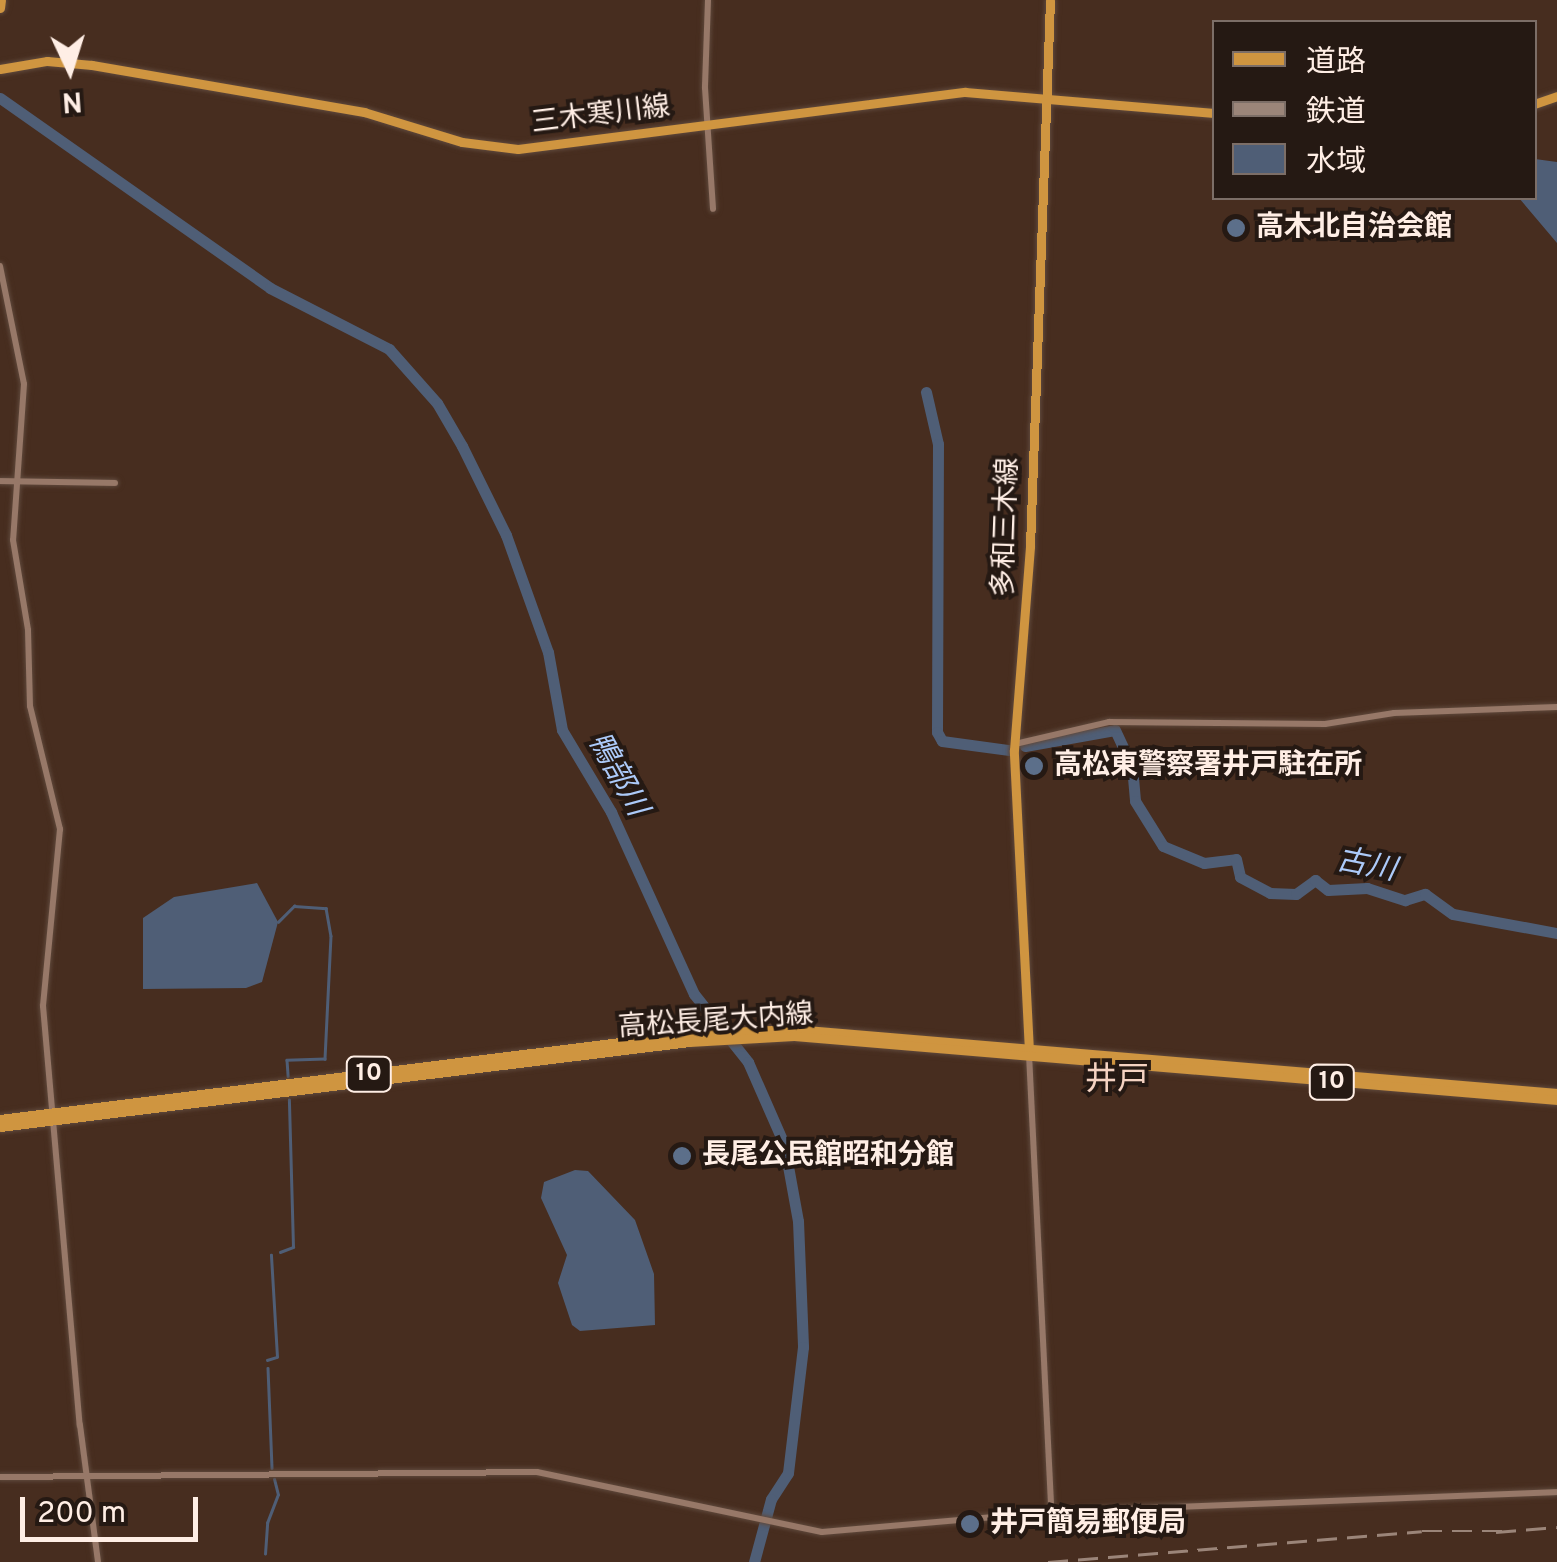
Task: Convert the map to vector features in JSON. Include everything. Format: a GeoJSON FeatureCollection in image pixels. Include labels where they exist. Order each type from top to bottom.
{"type":"FeatureCollection","features":[{"type":"Feature","properties":{"kind":"main road"},"geometry":{"type":"LineString","coordinates":[[0,8],[1,0]]}},
{"type":"Feature","properties":{"kind":"main road","name":"多和三木線"},"geometry":{"type":"LineString","coordinates":[[1029,1050],[1015,744],[1030,546],[1050,0]]}},
{"type":"Feature","properties":{"kind":"main road","name":"三木寒川線"},"geometry":{"type":"LineString","coordinates":[[0,68],[46,61],[92,64],[364,112],[492,147],[553,148],[944,93],[1046,97],[1212,113]]}},
{"type":"Feature","properties":{"kind":"main road","name":"高松長尾大内線"},"geometry":{"type":"LineString","coordinates":[[0,1123],[748,1033],[1029,1050],[1557,1096]]}},
{"type":"Feature","properties":{"kind":"main road","name":"高松長尾大内線"},"geometry":{"type":"LineString","coordinates":[[1029,1050],[1557,1096]]}},
{"type":"Feature","properties":{"kind":"street"},"geometry":{"type":"LineString","coordinates":[[708,0],[706,125],[713,209]]}},
{"type":"Feature","properties":{"kind":"street"},"geometry":{"type":"LineString","coordinates":[[0,266],[24,384],[13,540],[28,630],[30,706],[60,823],[44,1006],[98,1562]]}},
{"type":"Feature","properties":{"kind":"street"},"geometry":{"type":"LineString","coordinates":[[0,482],[115,484]]}},
{"type":"Feature","properties":{"kind":"street"},"geometry":{"type":"LineString","coordinates":[[1015,744],[1109,722],[1325,724],[1394,713],[1557,707]]}},
{"type":"Feature","properties":{"kind":"street"},"geometry":{"type":"LineString","coordinates":[[1029,1050],[1051,1512]]}},
{"type":"Feature","properties":{"kind":"street"},"geometry":{"type":"LineString","coordinates":[[0,1476],[511,1470],[572,1477],[822,1532],[1051,1512],[1557,1492]]}},
{"type":"Feature","properties":{"kind":"water"},"geometry":{"type":"Polygon","coordinates":[[[1537,159],[1557,162],[1557,243],[1521,200],[1537,200],[1537,159]]]}},
{"type":"Feature","properties":{"kind":"water"},"geometry":{"type":"Polygon","coordinates":[[[257,883],[278,922],[262,982],[246,988],[143,989],[143,918],[174,897],[257,883]]]}},
{"type":"Feature","properties":{"kind":"water"},"geometry":{"type":"Polygon","coordinates":[[[575,1170],[588,1171],[635,1220],[654,1274],[655,1325],[580,1331],[572,1325],[558,1283],[567,1255],[541,1198],[544,1182],[575,1170]]]}},
{"type":"Feature","properties":{"kind":"waterway","name":"鴨部川"},"geometry":{"type":"LineString","coordinates":[[0,98],[270,288],[389,349],[437,403],[462,446],[506,535],[548,652],[562,730],[611,812],[694,994],[748,1062],[784,1144],[798,1221],[803,1347],[788,1473],[771,1499],[754,1562]]}},
{"type":"Feature","properties":{"kind":"waterway","name":"古川"},"geometry":{"type":"LineString","coordinates":[[926,392],[938,444],[937,732],[942,741],[1009,750]]}},
{"type":"Feature","properties":{"kind":"waterway","name":"古川"},"geometry":{"type":"LineString","coordinates":[[1025,746],[1115,730],[1132,766],[1135,801],[1163,846],[1204,863],[1236,859],[1240,877],[1270,893],[1296,894],[1315,880],[1328,890],[1367,888],[1405,900],[1425,894],[1453,914],[1557,933]]}},
{"type":"Feature","properties":{"kind":"waterway"},"geometry":{"type":"LineString","coordinates":[[278,922],[294,906],[326,908],[331,936],[325,1059],[287,1060],[288,1076]]}},
{"type":"Feature","properties":{"kind":"waterway"},"geometry":{"type":"LineString","coordinates":[[280,1252],[293,1247],[289,1100]]}},
{"type":"Feature","properties":{"kind":"waterway"},"geometry":{"type":"LineString","coordinates":[[267,1360],[277,1357],[271,1255]]}},
{"type":"Feature","properties":{"kind":"waterway"},"geometry":{"type":"LineString","coordinates":[[268,1368],[272,1468]]}},
{"type":"Feature","properties":{"kind":"waterway"},"geometry":{"type":"LineString","coordinates":[[265,1554],[267,1523],[278,1495],[274,1479]]}},
{"type":"Feature","properties":{"kind":"railway"},"geometry":{"type":"LineString","coordinates":[[1496,1532],[1557,1527]]}},
{"type":"Feature","properties":{"kind":"railway"},"geometry":{"type":"LineString","coordinates":[[1048,1562],[1422,1531],[1508,1531]]}},
{"type":"Feature","properties":{"kind":"place","name":"高木北自治会館"},"geometry":{"type":"Point","coordinates":[1236,228]}},
{"type":"Feature","properties":{"kind":"place","name":"高松東警察署井戸駐在所"},"geometry":{"type":"Point","coordinates":[1034,766]}},
{"type":"Feature","properties":{"kind":"place","name":"長尾公民館昭和分館"},"geometry":{"type":"Point","coordinates":[682,1156]}},
{"type":"Feature","properties":{"kind":"place","name":"井戸簡易郵便局"},"geometry":{"type":"Point","coordinates":[970,1524]}},
{"type":"Feature","properties":{"kind":"district","name":"井戸"},"geometry":{"type":"Point","coordinates":[1117,1081]}}]}
